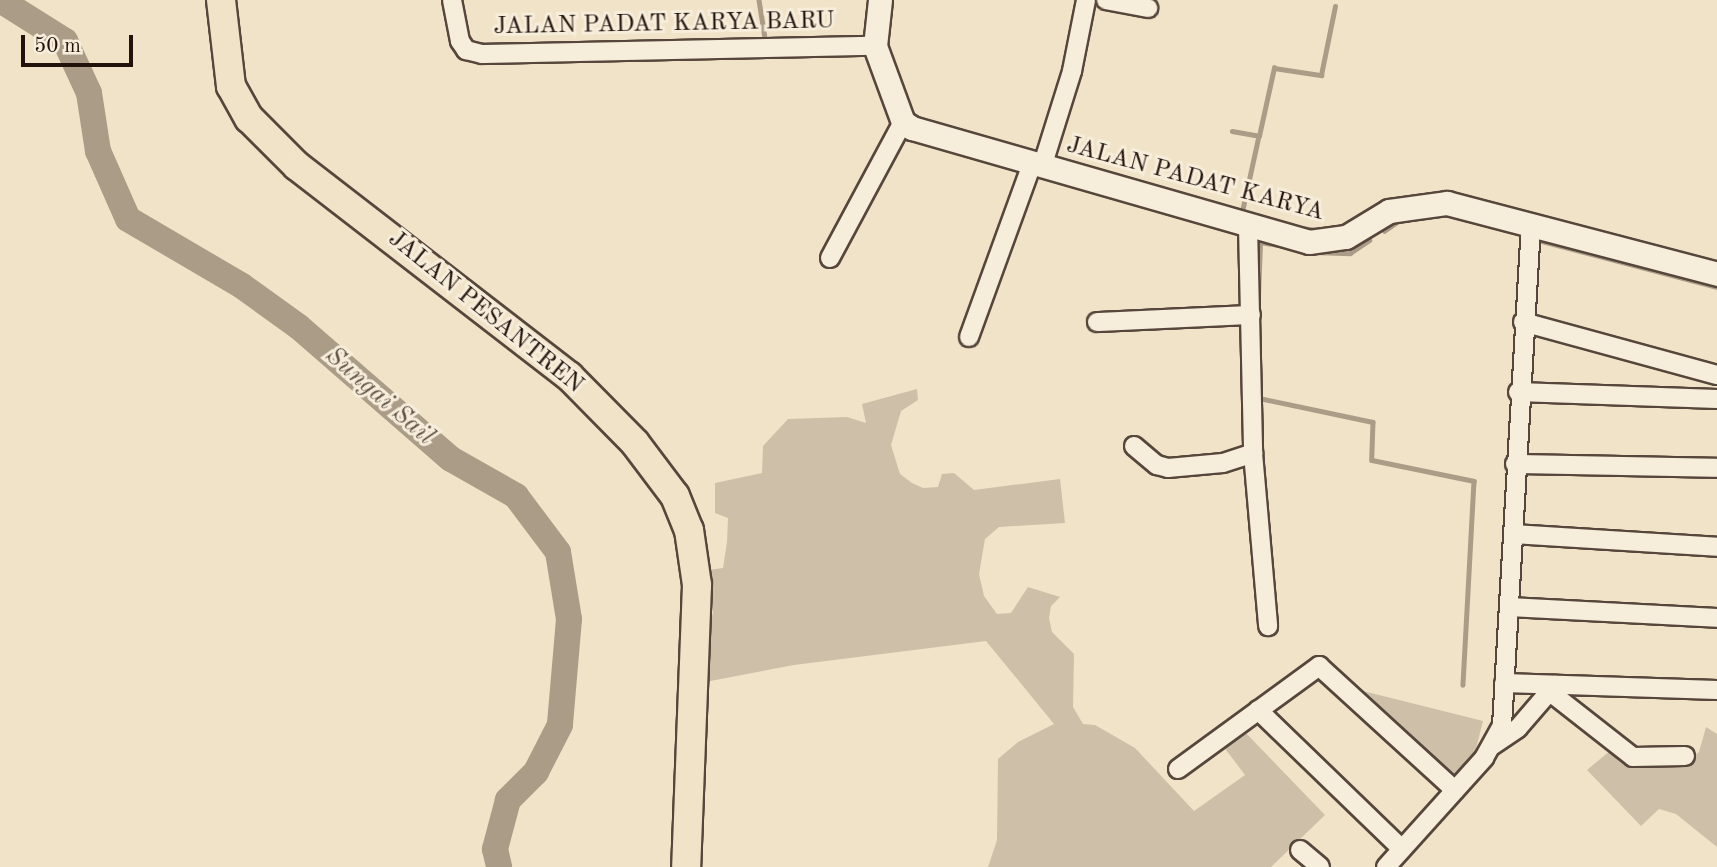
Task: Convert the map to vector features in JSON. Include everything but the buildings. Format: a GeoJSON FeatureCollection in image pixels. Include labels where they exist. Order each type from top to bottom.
{"type":"FeatureCollection","features":[{"type":"Feature","properties":{"kind":"main road","name":"JALAN PESANTREN"},"geometry":{"type":"LineString","coordinates":[[221,0],[231,86],[249,118],[297,166],[569,376],[635,443],[675,496],[689,530],[697,586],[686,867]]}},
{"type":"Feature","properties":{"kind":"street","name":"JALAN PADAT KARYA BARU"},"geometry":{"type":"LineString","coordinates":[[452,0],[460,41],[466,50],[482,54],[875,46]]}},
{"type":"Feature","properties":{"kind":"street"},"geometry":{"type":"LineString","coordinates":[[830,258],[903,122],[875,46],[880,0]]}},
{"type":"Feature","properties":{"kind":"street"},"geometry":{"type":"LineString","coordinates":[[969,337],[1072,71],[1086,0]]}},
{"type":"Feature","properties":{"kind":"street"},"geometry":{"type":"LineString","coordinates":[[1106,0],[1148,8]]}},
{"type":"Feature","properties":{"kind":"street","name":"JALAN PADAT KARYA"},"geometry":{"type":"LineString","coordinates":[[903,122],[1037,165],[1309,242],[1329,242],[1389,211],[1427,202],[1447,203],[1717,274]]}},
{"type":"Feature","properties":{"kind":"street"},"geometry":{"type":"LineString","coordinates":[[1386,867],[1493,745],[1502,726],[1518,392],[1531,224]]}},
{"type":"Feature","properties":{"kind":"street"},"geometry":{"type":"LineString","coordinates":[[1248,226],[1254,453],[1268,626]]}},
{"type":"Feature","properties":{"kind":"street"},"geometry":{"type":"LineString","coordinates":[[1097,322],[1251,315]]}},
{"type":"Feature","properties":{"kind":"street"},"geometry":{"type":"LineString","coordinates":[[1523,322],[1717,375]]}},
{"type":"Feature","properties":{"kind":"street"},"geometry":{"type":"LineString","coordinates":[[1518,392],[1717,399]]}},
{"type":"Feature","properties":{"kind":"street"},"geometry":{"type":"LineString","coordinates":[[1134,446],[1157,465],[1168,468],[1223,463],[1254,453]]}},
{"type":"Feature","properties":{"kind":"street"},"geometry":{"type":"LineString","coordinates":[[1515,464],[1717,468]]}},
{"type":"Feature","properties":{"kind":"street"},"geometry":{"type":"LineString","coordinates":[[1513,534],[1717,547]]}},
{"type":"Feature","properties":{"kind":"street"},"geometry":{"type":"LineString","coordinates":[[1509,607],[1717,618]]}},
{"type":"Feature","properties":{"kind":"street"},"geometry":{"type":"LineString","coordinates":[[1178,769],[1319,666],[1455,790]]}},
{"type":"Feature","properties":{"kind":"street"},"geometry":{"type":"LineString","coordinates":[[1504,684],[1553,688],[1717,690]]}},
{"type":"Feature","properties":{"kind":"street"},"geometry":{"type":"LineString","coordinates":[[1493,745],[1518,729],[1553,688]]}},
{"type":"Feature","properties":{"kind":"street"},"geometry":{"type":"LineString","coordinates":[[1553,688],[1633,757],[1685,756]]}},
{"type":"Feature","properties":{"kind":"street"},"geometry":{"type":"LineString","coordinates":[[1258,710],[1402,849]]}},
{"type":"Feature","properties":{"kind":"street"},"geometry":{"type":"LineString","coordinates":[[1300,850],[1320,867]]}},
{"type":"Feature","properties":{"kind":"shaded area"},"geometry":{"type":"Polygon","coordinates":[[[917,389],[918,400],[901,411],[891,445],[900,474],[912,483],[923,488],[938,487],[942,474],[954,473],[974,490],[1060,479],[1065,523],[999,527],[985,539],[979,574],[984,596],[997,614],[1011,613],[1028,587],[1060,597],[1051,606],[1049,618],[1052,632],[1074,654],[1073,707],[1083,724],[1095,725],[1135,748],[1194,811],[1245,775],[1220,742],[1242,729],[1325,815],[1271,867],[988,867],[997,840],[998,759],[1018,742],[1054,724],[986,641],[794,665],[705,682],[705,648],[713,612],[709,570],[723,568],[727,542],[728,518],[715,513],[715,483],[762,473],[763,446],[788,419],[847,417],[866,423],[862,404],[917,389]]]}},
{"type":"Feature","properties":{"kind":"shaded area"},"geometry":{"type":"Polygon","coordinates":[[[1343,686],[1483,721],[1472,765],[1448,779],[1343,686]]]}},
{"type":"Feature","properties":{"kind":"shaded area"},"geometry":{"type":"Polygon","coordinates":[[[1706,727],[1717,734],[1717,847],[1676,814],[1659,809],[1641,826],[1587,770],[1611,750],[1686,762],[1699,752],[1706,727]]]}},
{"type":"Feature","properties":{"kind":"waterway","name":"Sungai Sail"},"geometry":{"type":"LineString","coordinates":[[0,0],[65,41],[89,93],[98,151],[128,219],[242,286],[299,327],[451,459],[516,496],[558,552],[569,619],[560,725],[536,772],[508,800],[495,849],[499,867]]}},
{"type":"Feature","properties":{"kind":"waterway"},"geometry":{"type":"LineString","coordinates":[[759,0],[765,39]]}},
{"type":"Feature","properties":{"kind":"waterway"},"geometry":{"type":"LineString","coordinates":[[1259,136],[1274,68],[1321,75],[1335,6]]}},
{"type":"Feature","properties":{"kind":"waterway"},"geometry":{"type":"LineString","coordinates":[[472,44],[526,44]]}},
{"type":"Feature","properties":{"kind":"waterway"},"geometry":{"type":"LineString","coordinates":[[1232,131],[1259,136],[1242,214]]}},
{"type":"Feature","properties":{"kind":"waterway"},"geometry":{"type":"LineString","coordinates":[[1384,231],[1401,219]]}},
{"type":"Feature","properties":{"kind":"waterway"},"geometry":{"type":"LineString","coordinates":[[1298,228],[1320,230]]}},
{"type":"Feature","properties":{"kind":"waterway"},"geometry":{"type":"LineString","coordinates":[[1315,252],[1350,253],[1369,240]]}},
{"type":"Feature","properties":{"kind":"waterway"},"geometry":{"type":"LineString","coordinates":[[1542,241],[1717,287]]}},
{"type":"Feature","properties":{"kind":"waterway"},"geometry":{"type":"LineString","coordinates":[[1258,295],[1260,242],[1285,246]]}},
{"type":"Feature","properties":{"kind":"waterway"},"geometry":{"type":"LineString","coordinates":[[1259,394],[1259,398],[1373,422],[1372,460],[1474,481],[1463,685]]}}]}
